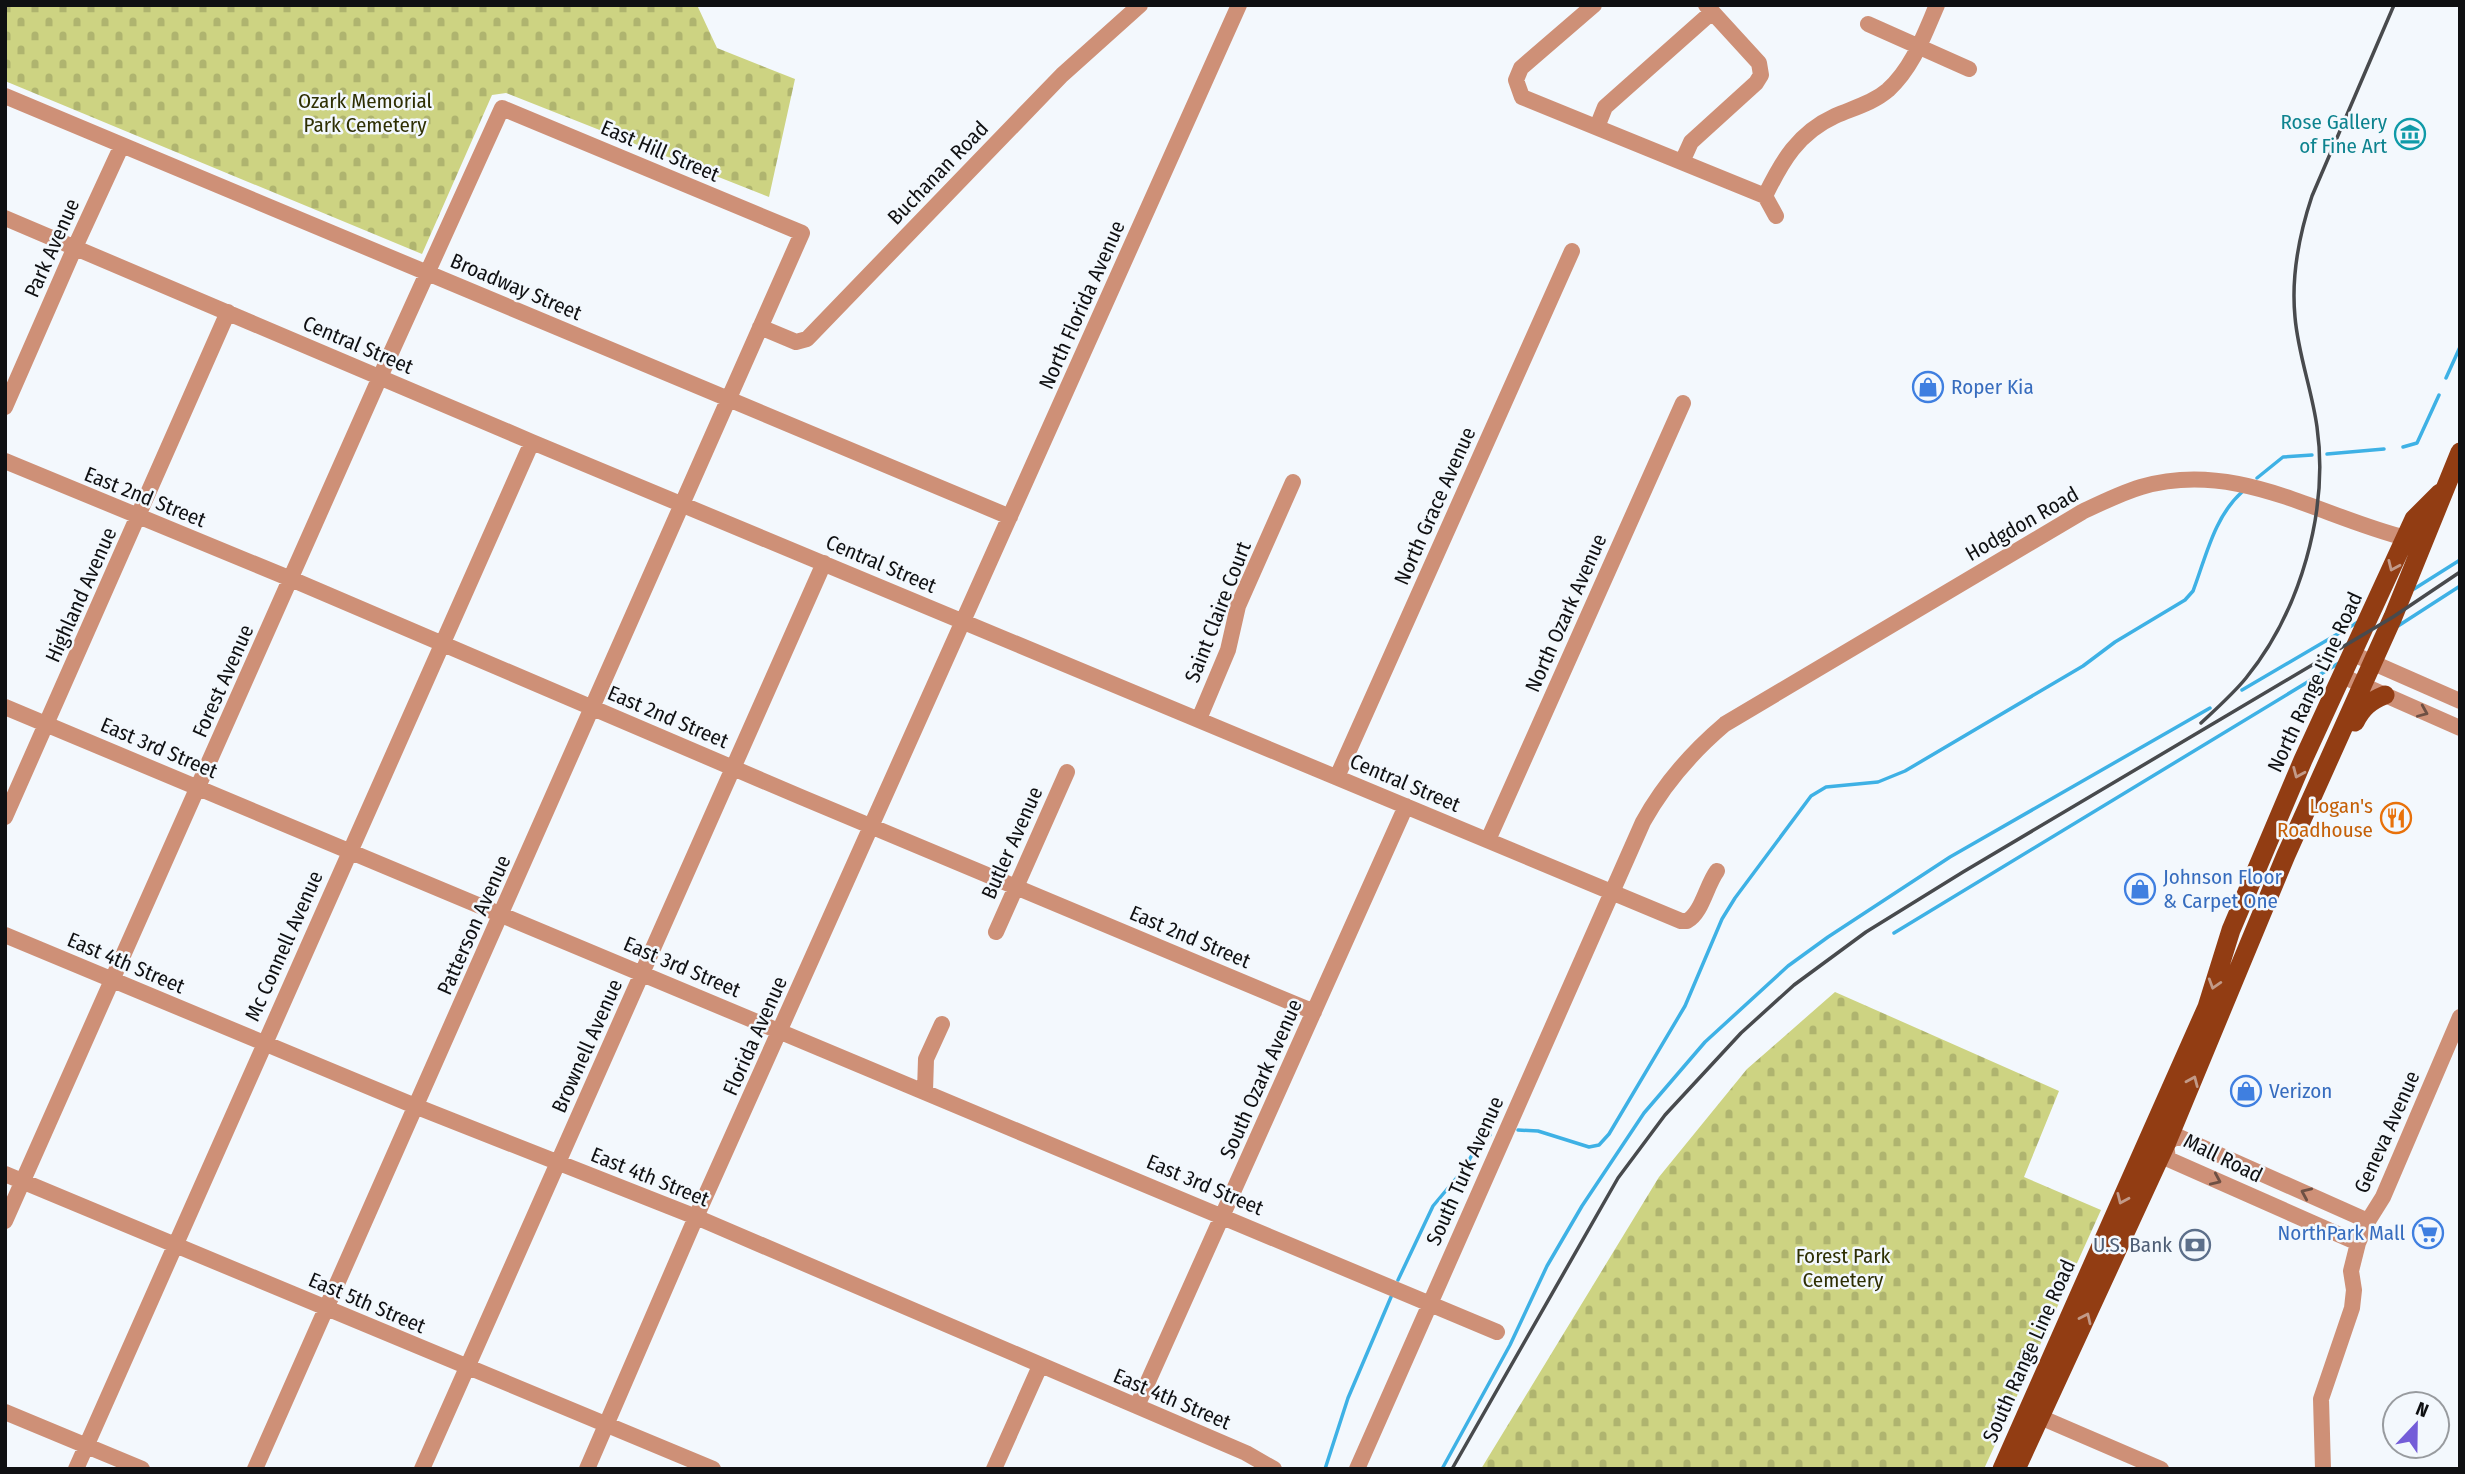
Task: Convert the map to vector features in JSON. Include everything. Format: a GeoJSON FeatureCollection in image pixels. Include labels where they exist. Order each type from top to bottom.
{"type":"FeatureCollection","features":[{"type":"Feature","properties":{"kind":"main road","name":"North Range Line Road"},"geometry":{"type":"LineString","coordinates":[[2158,1140],[2373,663],[2460,452]]}},
{"type":"Feature","properties":{"kind":"main road","name":"North Range Line Road"},"geometry":{"type":"LineString","coordinates":[[2158,1140],[2207,1007],[2231,930],[2303,760],[2414,519],[2443,490]]}},
{"type":"Feature","properties":{"kind":"main road"},"geometry":{"type":"LineString","coordinates":[[2286,855],[2303,839],[2361,709],[2372,700],[2385,695]]}},
{"type":"Feature","properties":{"kind":"main road","name":"South Range Line Road"},"geometry":{"type":"LineString","coordinates":[[2016,1469],[2158,1140]]}},
{"type":"Feature","properties":{"kind":"main road","name":"South Range Line Road"},"geometry":{"type":"LineString","coordinates":[[2002,1469],[2158,1140]]}},
{"type":"Feature","properties":{"kind":"street","name":"Buchanan Road"},"geometry":{"type":"LineString","coordinates":[[760,327],[794,341],[807,340],[1062,75],[1140,5]]}},
{"type":"Feature","properties":{"kind":"street","name":"North Florida Avenue"},"geometry":{"type":"LineString","coordinates":[[964,621],[1239,5]]}},
{"type":"Feature","properties":{"kind":"street"},"geometry":{"type":"LineString","coordinates":[[1594,5],[1521,68],[1516,80],[1522,97],[1766,196],[1776,216]]}},
{"type":"Feature","properties":{"kind":"street"},"geometry":{"type":"LineString","coordinates":[[1766,196],[1789,152],[1802,137],[1818,125],[1869,103],[1899,79],[1912,61],[1937,5]]}},
{"type":"Feature","properties":{"kind":"street"},"geometry":{"type":"LineString","coordinates":[[1597,127],[1605,107],[1709,8],[1759,63],[1761,75],[1756,83],[1691,142],[1682,162]]}},
{"type":"Feature","properties":{"kind":"street"},"geometry":{"type":"LineString","coordinates":[[1868,24],[1969,69]]}},
{"type":"Feature","properties":{"kind":"street","name":"Broadway Street"},"geometry":{"type":"LineString","coordinates":[[5,96],[1010,517]]}},
{"type":"Feature","properties":{"kind":"street","name":"East Hill Street"},"geometry":{"type":"LineString","coordinates":[[502,108],[802,233]]}},
{"type":"Feature","properties":{"kind":"street","name":"Forest Avenue"},"geometry":{"type":"LineString","coordinates":[[5,1221],[502,108]]}},
{"type":"Feature","properties":{"kind":"street","name":"Park Avenue"},"geometry":{"type":"LineString","coordinates":[[5,407],[122,145]]}},
{"type":"Feature","properties":{"kind":"street","name":"Central Street"},"geometry":{"type":"LineString","coordinates":[[5,218],[532,442],[1681,921],[1687,921],[1698,913],[1708,883],[1717,871]]}},
{"type":"Feature","properties":{"kind":"street","name":"Patterson Avenue"},"geometry":{"type":"LineString","coordinates":[[255,1469],[802,233]]}},
{"type":"Feature","properties":{"kind":"street","name":"North Grace Avenue"},"geometry":{"type":"LineString","coordinates":[[1337,777],[1572,251]]}},
{"type":"Feature","properties":{"kind":"street","name":"Highland Avenue"},"geometry":{"type":"LineString","coordinates":[[5,817],[228,312]]}},
{"type":"Feature","properties":{"kind":"street","name":"North Ozark Avenue"},"geometry":{"type":"LineString","coordinates":[[1488,840],[1683,403]]}},
{"type":"Feature","properties":{"kind":"street","name":"Mc Connell Avenue"},"geometry":{"type":"LineString","coordinates":[[76,1469],[532,442]]}},
{"type":"Feature","properties":{"kind":"street","name":"East 2nd Street"},"geometry":{"type":"LineString","coordinates":[[5,461],[291,579],[1314,1012]]}},
{"type":"Feature","properties":{"kind":"street","name":"Hodgdon Road"},"geometry":{"type":"LineString","coordinates":[[1612,891],[1649,810],[1695,750],[1725,724],[2082,512],[2142,486],[2188,480],[2218,480],[2277,493],[2385,533],[2406,538]]}},
{"type":"Feature","properties":{"kind":"street","name":"Saint Claire Court"},"geometry":{"type":"LineString","coordinates":[[1199,719],[1228,650],[1238,606],[1293,482]]}},
{"type":"Feature","properties":{"kind":"street","name":"Brownell Avenue"},"geometry":{"type":"LineString","coordinates":[[422,1469],[824,563]]}},
{"type":"Feature","properties":{"kind":"street","name":"Florida Avenue"},"geometry":{"type":"LineString","coordinates":[[587,1469],[696,1217],[964,621]]}},
{"type":"Feature","properties":{"kind":"street"},"geometry":{"type":"LineString","coordinates":[[2353,654],[2460,701]]}},
{"type":"Feature","properties":{"kind":"street"},"geometry":{"type":"LineString","coordinates":[[2342,676],[2460,727]]}},
{"type":"Feature","properties":{"kind":"street","name":"East 3rd Street"},"geometry":{"type":"LineString","coordinates":[[5,707],[1497,1332]]}},
{"type":"Feature","properties":{"kind":"street","name":"Butler Avenue"},"geometry":{"type":"LineString","coordinates":[[996,932],[1067,772]]}},
{"type":"Feature","properties":{"kind":"street","name":"South Ozark Avenue"},"geometry":{"type":"LineString","coordinates":[[1137,1406],[1406,806]]}},
{"type":"Feature","properties":{"kind":"street","name":"South Turk Avenue"},"geometry":{"type":"LineString","coordinates":[[1357,1469],[1612,891]]}},
{"type":"Feature","properties":{"kind":"street","name":"East 4th Street"},"geometry":{"type":"LineString","coordinates":[[5,935],[415,1106],[696,1217],[1246,1453],[1275,1469]]}},
{"type":"Feature","properties":{"kind":"street","name":"Geneva Avenue"},"geometry":{"type":"LineString","coordinates":[[2323,1469],[2321,1399],[2352,1308],[2354,1290],[2351,1270],[2358,1243],[2383,1197],[2460,1017]]}},
{"type":"Feature","properties":{"kind":"street"},"geometry":{"type":"LineString","coordinates":[[925,1091],[926,1059],[942,1024]]}},
{"type":"Feature","properties":{"kind":"street","name":"Mall Road"},"geometry":{"type":"LineString","coordinates":[[2358,1243],[2168,1159],[2158,1140],[2177,1136],[2368,1221]]}},
{"type":"Feature","properties":{"kind":"street","name":"East 5th Street"},"geometry":{"type":"LineString","coordinates":[[5,1174],[713,1469]]}},
{"type":"Feature","properties":{"kind":"street"},"geometry":{"type":"LineString","coordinates":[[994,1469],[1040,1366]]}},
{"type":"Feature","properties":{"kind":"street"},"geometry":{"type":"LineString","coordinates":[[5,1412],[142,1469]]}},
{"type":"Feature","properties":{"kind":"street"},"geometry":{"type":"LineString","coordinates":[[2040,1416],[2161,1469]]}},
{"type":"Feature","properties":{"kind":"street"},"geometry":{"type":"LineString","coordinates":[[1240,1469],[1246,1453]]}},
{"type":"Feature","properties":{"kind":"green space","name":"Ozark Memorial Park Cemetery"},"geometry":{"type":"Polygon","coordinates":[[[5,5],[697,5],[717,48],[795,79],[769,197],[506,93],[492,95],[422,254],[5,81],[5,5]]]}},
{"type":"Feature","properties":{"kind":"green space","name":"Forest Park Cemetery"},"geometry":{"type":"Polygon","coordinates":[[[1835,992],[2059,1091],[2024,1177],[2101,1210],[1984,1469],[1481,1469],[1659,1177],[1747,1069],[1835,992]]]}},
{"type":"Feature","properties":{"kind":"waterway"},"geometry":{"type":"LineString","coordinates":[[2446,378],[2460,347]]}},
{"type":"Feature","properties":{"kind":"waterway"},"geometry":{"type":"LineString","coordinates":[[2403,447],[2417,443],[2439,395]]}},
{"type":"Feature","properties":{"kind":"waterway"},"geometry":{"type":"LineString","coordinates":[[2327,454],[2384,449]]}},
{"type":"Feature","properties":{"kind":"waterway"},"geometry":{"type":"LineString","coordinates":[[2257,478],[2283,457],[2312,455]]}},
{"type":"Feature","properties":{"kind":"waterway"},"geometry":{"type":"LineString","coordinates":[[1518,1130],[1538,1131],[1589,1147],[1599,1145],[1609,1134],[1685,1006],[1722,919],[1811,796],[1826,787],[1878,782],[1905,771],[2083,666],[2115,642],[2185,600],[2193,591],[2224,513],[2242,492]]}},
{"type":"Feature","properties":{"kind":"waterway"},"geometry":{"type":"LineString","coordinates":[[2414,589],[2460,560]]}},
{"type":"Feature","properties":{"kind":"waterway"},"geometry":{"type":"LineString","coordinates":[[2398,626],[2460,586]]}},
{"type":"Feature","properties":{"kind":"waterway"},"geometry":{"type":"LineString","coordinates":[[2242,690],[2358,622]]}},
{"type":"Feature","properties":{"kind":"waterway"},"geometry":{"type":"LineString","coordinates":[[1894,933],[2339,663]]}},
{"type":"Feature","properties":{"kind":"waterway"},"geometry":{"type":"LineString","coordinates":[[1442,1469],[1510,1345],[1547,1266],[1582,1206],[1644,1113],[1705,1042],[1788,966],[1828,937],[1950,857],[2210,708]]}},
{"type":"Feature","properties":{"kind":"waterway"},"geometry":{"type":"LineString","coordinates":[[1398,1280],[1433,1206],[1464,1169],[1481,1139],[1490,1135]]}},
{"type":"Feature","properties":{"kind":"waterway"},"geometry":{"type":"LineString","coordinates":[[1325,1469],[1348,1398],[1391,1297]]}},
{"type":"Feature","properties":{"kind":"railway"},"geometry":{"type":"LineString","coordinates":[[2201,723],[2241,684],[2265,652],[2282,623],[2306,559],[2319,492],[2320,459],[2315,413],[2295,317],[2297,256],[2312,196],[2394,5]]}},
{"type":"Feature","properties":{"kind":"railway"},"geometry":{"type":"LineString","coordinates":[[1452,1469],[1618,1178],[1665,1115],[1741,1033],[1794,985],[1866,932],[2393,617],[2460,572]]}},
{"type":"Feature","properties":{"kind":"place","name":"Rose Gallery of Fine Art"},"geometry":{"type":"Point","coordinates":[2410,134]}},
{"type":"Feature","properties":{"kind":"place","name":"Roper Kia"},"geometry":{"type":"Point","coordinates":[1928,387]}},
{"type":"Feature","properties":{"kind":"place","name":"Logan's Roadhouse"},"geometry":{"type":"Point","coordinates":[2396,818]}},
{"type":"Feature","properties":{"kind":"place","name":"Johnson Floor & Carpet One"},"geometry":{"type":"Point","coordinates":[2140,889]}},
{"type":"Feature","properties":{"kind":"place","name":"Verizon"},"geometry":{"type":"Point","coordinates":[2246,1091]}},
{"type":"Feature","properties":{"kind":"place","name":"NorthPark Mall"},"geometry":{"type":"Point","coordinates":[2428,1233]}},
{"type":"Feature","properties":{"kind":"place","name":"U.S. Bank"},"geometry":{"type":"Point","coordinates":[2195,1245]}}]}
